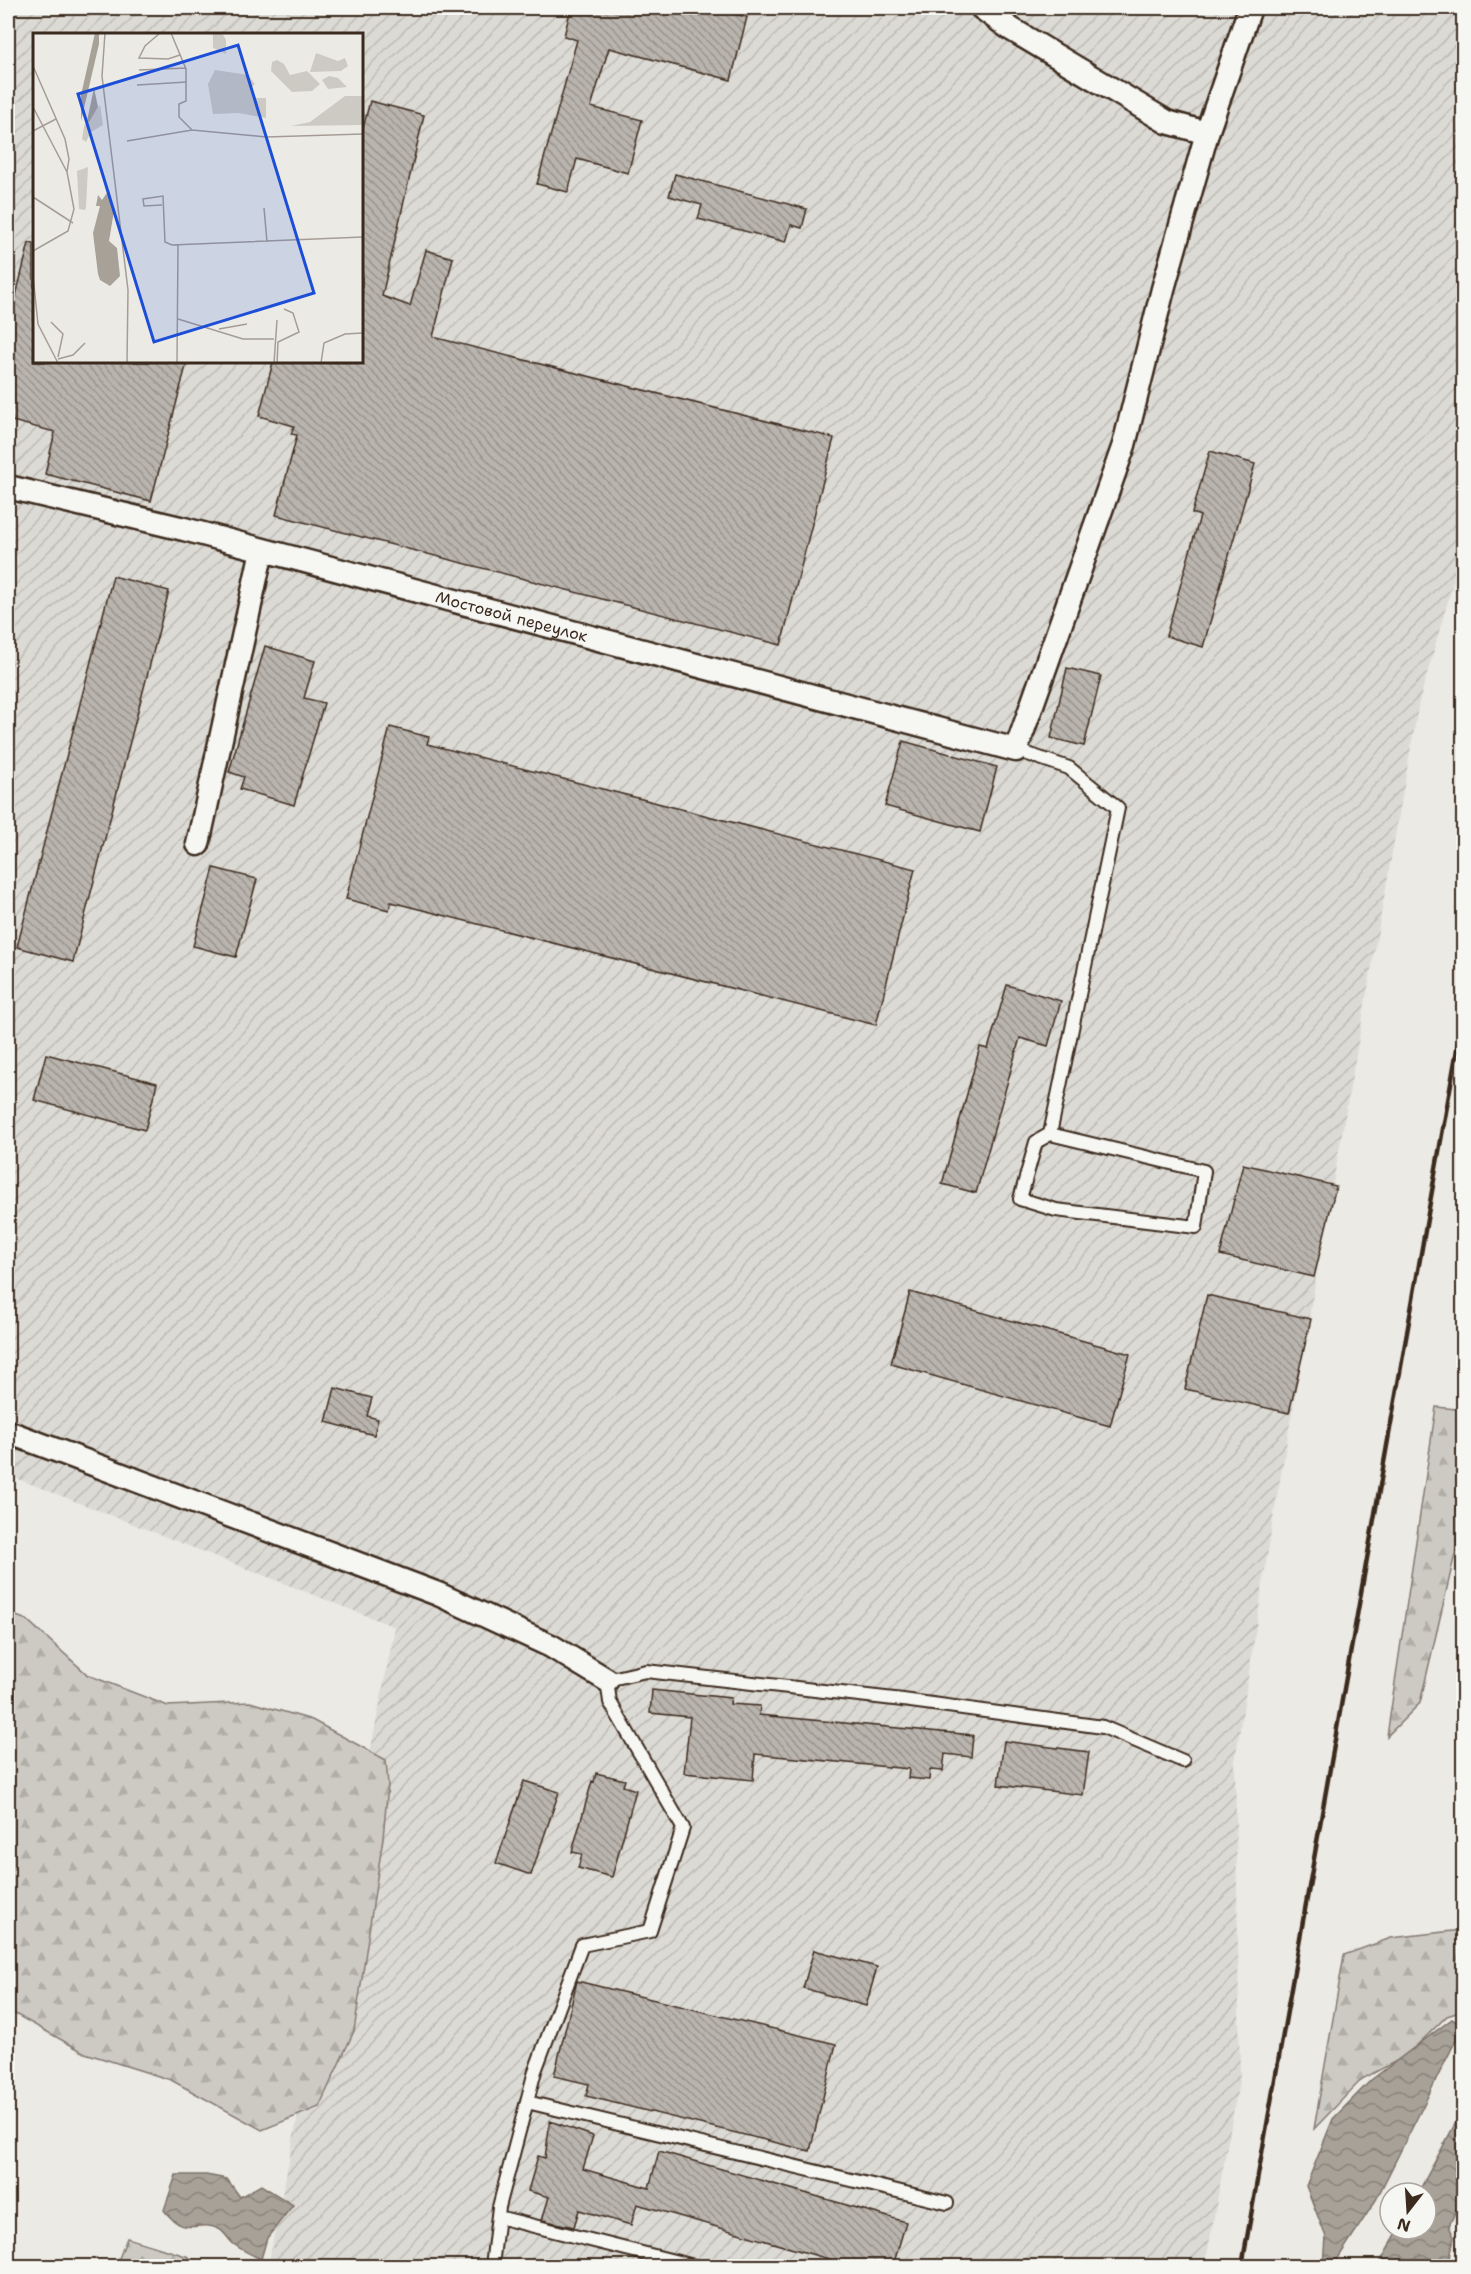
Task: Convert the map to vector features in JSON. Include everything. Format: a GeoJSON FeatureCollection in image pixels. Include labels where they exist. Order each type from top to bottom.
{"type":"FeatureCollection","features":[{"type":"Feature","properties":{"kind":"street"},"geometry":{"type":"LineString","coordinates":[[982,8],[1011,29],[1167,122],[1207,132]]}},
{"type":"Feature","properties":{"kind":"street"},"geometry":{"type":"LineString","coordinates":[[1016,750],[1124,445],[1163,289],[1207,132],[1250,8]]}},
{"type":"Feature","properties":{"kind":"street","name":"Мостовой переулок"},"geometry":{"type":"LineString","coordinates":[[8,487],[262,550],[1016,750]]}},
{"type":"Feature","properties":{"kind":"street"},"geometry":{"type":"LineString","coordinates":[[198,844],[262,550]]}},
{"type":"Feature","properties":{"kind":"street"},"geometry":{"type":"LineString","coordinates":[[8,1432],[438,1594],[551,1646],[607,1680]]}},
{"type":"Feature","properties":{"kind":"lane"},"geometry":{"type":"LineString","coordinates":[[1016,750],[1069,768],[1118,808],[1050,1134]]}},
{"type":"Feature","properties":{"kind":"lane"},"geometry":{"type":"LineString","coordinates":[[1050,1134],[1204,1171],[1196,1227],[1056,1210],[1020,1199],[1035,1142],[1050,1134]]}},
{"type":"Feature","properties":{"kind":"lane"},"geometry":{"type":"LineString","coordinates":[[492,2266],[498,2217],[535,2071],[582,1946],[650,1931],[683,1828],[610,1702],[607,1680],[646,1671],[903,1700],[1091,1725],[1103,1727],[1183,1761]]}},
{"type":"Feature","properties":{"kind":"lane"},"geometry":{"type":"LineString","coordinates":[[527,2102],[947,2203]]}},
{"type":"Feature","properties":{"kind":"lane"},"geometry":{"type":"LineString","coordinates":[[498,2217],[694,2266]]}},
{"type":"Feature","properties":{"kind":"shaded area"},"geometry":{"type":"Polygon","coordinates":[[[8,8],[1463,8],[1463,548],[1419,702],[1274,1513],[1235,1760],[1240,2076],[1205,2266],[268,2266],[395,1627],[8,1475],[8,8]]]}},
{"type":"Feature","properties":{"kind":"green space"},"geometry":{"type":"Polygon","coordinates":[[[1436,1407],[1456,1409],[1463,1419],[1463,1520],[1420,1703],[1387,1736],[1436,1407]]]}},
{"type":"Feature","properties":{"kind":"green space"},"geometry":{"type":"Polygon","coordinates":[[[8,1613],[27,1620],[88,1675],[168,1706],[250,1702],[312,1720],[386,1760],[388,1785],[383,1838],[354,2031],[319,2107],[262,2130],[171,2080],[85,2053],[8,2010],[8,1843],[13,1797],[8,1796],[8,1613]]]}},
{"type":"Feature","properties":{"kind":"green space"},"geometry":{"type":"Polygon","coordinates":[[[1463,1925],[1463,2011],[1447,2016],[1406,2056],[1362,2079],[1314,2129],[1344,1955],[1391,1938],[1461,1930],[1463,1925]]]}},
{"type":"Feature","properties":{"kind":"green space"},"geometry":{"type":"Polygon","coordinates":[[[127,2238],[189,2257],[195,2266],[116,2266],[127,2238]]]}},
{"type":"Feature","properties":{"kind":"water"},"geometry":{"type":"Polygon","coordinates":[[[1463,1286],[1464,1396],[1460,1397],[1456,1351],[1463,1286]]]}},
{"type":"Feature","properties":{"kind":"water"},"geometry":{"type":"Polygon","coordinates":[[[1452,2019],[1463,2026],[1386,2181],[1378,2181],[1376,2200],[1333,2266],[1324,2266],[1326,2237],[1306,2186],[1333,2119],[1371,2080],[1452,2019]]]}},
{"type":"Feature","properties":{"kind":"water"},"geometry":{"type":"Polygon","coordinates":[[[1463,2109],[1463,2194],[1449,2226],[1454,2237],[1449,2263],[1447,2266],[1378,2266],[1392,2241],[1438,2241],[1438,2181],[1424,2181],[1463,2109]]]}},
{"type":"Feature","properties":{"kind":"water"},"geometry":{"type":"Polygon","coordinates":[[[176,2175],[206,2175],[227,2179],[240,2197],[261,2185],[293,2205],[267,2238],[261,2259],[235,2245],[219,2229],[211,2226],[185,2226],[172,2219],[164,2210],[176,2175]]]}},
{"type":"Feature","properties":{"kind":"building"},"geometry":{"type":"Polygon","coordinates":[[[571,8],[709,8],[747,17],[731,80],[609,48],[591,107],[642,120],[628,173],[577,159],[568,192],[537,184],[577,40],[564,36],[571,8]]]}},
{"type":"Feature","properties":{"kind":"building"},"geometry":{"type":"Polygon","coordinates":[[[370,101],[424,115],[382,296],[410,306],[426,250],[453,258],[433,337],[834,438],[781,645],[276,515],[297,435],[291,434],[294,426],[259,416],[273,363],[363,363],[363,128],[370,101]]]}},
{"type":"Feature","properties":{"kind":"building"},"geometry":{"type":"Polygon","coordinates":[[[675,174],[807,209],[802,228],[791,225],[786,242],[698,219],[702,205],[669,196],[675,174]]]}},
{"type":"Feature","properties":{"kind":"building"},"geometry":{"type":"Polygon","coordinates":[[[29,243],[33,244],[33,363],[187,363],[151,501],[45,474],[55,432],[8,420],[8,328],[29,243]]]}},
{"type":"Feature","properties":{"kind":"building"},"geometry":{"type":"Polygon","coordinates":[[[1210,451],[1255,464],[1203,647],[1166,636],[1200,516],[1192,513],[1210,451]]]}},
{"type":"Feature","properties":{"kind":"building"},"geometry":{"type":"Polygon","coordinates":[[[113,576],[169,591],[73,962],[17,947],[113,576]]]}},
{"type":"Feature","properties":{"kind":"building"},"geometry":{"type":"Polygon","coordinates":[[[265,646],[315,661],[304,698],[324,703],[294,805],[240,789],[244,777],[229,772],[265,646]]]}},
{"type":"Feature","properties":{"kind":"building"},"geometry":{"type":"Polygon","coordinates":[[[1067,668],[1101,676],[1084,746],[1051,738],[1067,668]]]}},
{"type":"Feature","properties":{"kind":"building"},"geometry":{"type":"Polygon","coordinates":[[[390,727],[429,737],[427,744],[915,869],[876,1025],[391,902],[389,910],[346,899],[390,727]]]}},
{"type":"Feature","properties":{"kind":"building"},"geometry":{"type":"Polygon","coordinates":[[[903,741],[997,767],[980,832],[885,806],[903,741]]]}},
{"type":"Feature","properties":{"kind":"building"},"geometry":{"type":"Polygon","coordinates":[[[214,868],[257,879],[236,957],[193,946],[214,868]]]}},
{"type":"Feature","properties":{"kind":"building"},"geometry":{"type":"Polygon","coordinates":[[[1007,985],[1061,1001],[1048,1046],[1020,1038],[976,1193],[942,1184],[980,1047],[988,1049],[1007,985]]]}},
{"type":"Feature","properties":{"kind":"building"},"geometry":{"type":"Polygon","coordinates":[[[46,1054],[157,1083],[145,1130],[34,1100],[46,1054]]]}},
{"type":"Feature","properties":{"kind":"building"},"geometry":{"type":"Polygon","coordinates":[[[1243,1164],[1336,1186],[1314,1277],[1220,1255],[1243,1164]]]}},
{"type":"Feature","properties":{"kind":"building"},"geometry":{"type":"Polygon","coordinates":[[[910,1292],[1130,1354],[1110,1426],[891,1364],[910,1292]]]}},
{"type":"Feature","properties":{"kind":"building"},"geometry":{"type":"Polygon","coordinates":[[[1207,1295],[1311,1319],[1289,1413],[1185,1389],[1207,1295]]]}},
{"type":"Feature","properties":{"kind":"building"},"geometry":{"type":"Polygon","coordinates":[[[335,1388],[372,1398],[367,1416],[378,1419],[374,1435],[326,1422],[335,1388]]]}},
{"type":"Feature","properties":{"kind":"building"},"geometry":{"type":"Polygon","coordinates":[[[652,1690],[731,1698],[730,1704],[760,1706],[759,1715],[973,1735],[971,1757],[945,1754],[943,1771],[930,1770],[929,1780],[908,1778],[909,1769],[755,1754],[753,1780],[684,1773],[690,1717],[650,1713],[652,1690]]]}},
{"type":"Feature","properties":{"kind":"building"},"geometry":{"type":"Polygon","coordinates":[[[1004,1741],[1089,1752],[1083,1795],[998,1785],[1004,1741]]]}},
{"type":"Feature","properties":{"kind":"building"},"geometry":{"type":"Polygon","coordinates":[[[596,1773],[625,1780],[623,1786],[636,1790],[612,1877],[578,1868],[582,1854],[572,1852],[596,1773]]]}},
{"type":"Feature","properties":{"kind":"building"},"geometry":{"type":"Polygon","coordinates":[[[524,1781],[559,1792],[531,1875],[496,1863],[524,1781]]]}},
{"type":"Feature","properties":{"kind":"building"},"geometry":{"type":"Polygon","coordinates":[[[814,1950],[877,1967],[866,2006],[803,1988],[814,1950]]]}},
{"type":"Feature","properties":{"kind":"building"},"geometry":{"type":"Polygon","coordinates":[[[577,1981],[836,2044],[810,2151],[586,2096],[589,2084],[554,2076],[577,1981]]]}},
{"type":"Feature","properties":{"kind":"building"},"geometry":{"type":"Polygon","coordinates":[[[550,2121],[593,2136],[583,2169],[649,2188],[659,2151],[906,2222],[893,2266],[830,2266],[832,2260],[637,2204],[631,2225],[579,2210],[574,2227],[542,2220],[549,2197],[528,2191],[538,2156],[545,2158],[550,2121]]]}},
{"type":"Feature","properties":{"kind":"railway"},"geometry":{"type":"LineString","coordinates":[[1242,2266],[1464,1010]]}}]}
